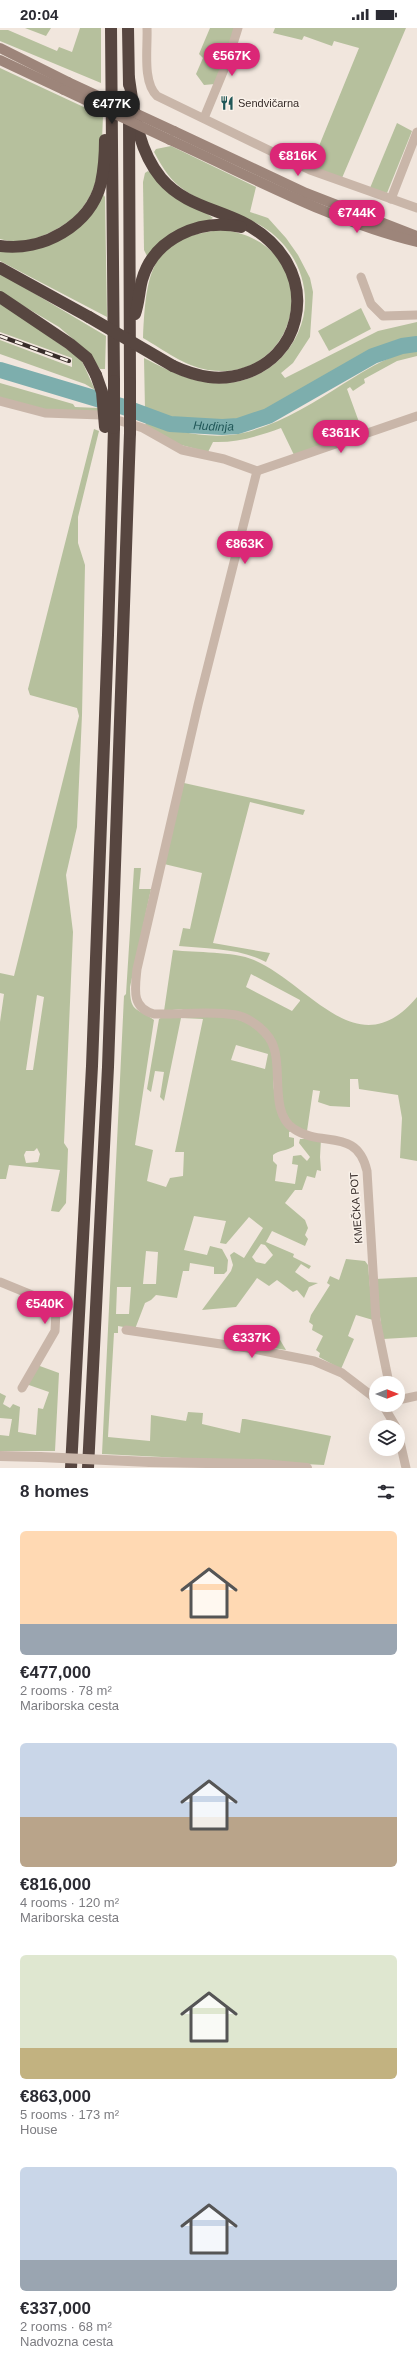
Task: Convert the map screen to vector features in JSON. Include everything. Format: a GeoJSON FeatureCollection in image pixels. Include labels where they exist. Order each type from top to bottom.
{"type":"FeatureCollection","features":[{"type":"Feature","properties":{"kind":"highway"},"geometry":{"type":"LineString","coordinates":[[110,427],[114,381],[111,28]]}},
{"type":"Feature","properties":{"kind":"highway"},"geometry":{"type":"LineString","coordinates":[[88,1468],[108,1067],[130,433],[131,325],[128,28]]}},
{"type":"Feature","properties":{"kind":"highway"},"geometry":{"type":"LineString","coordinates":[[0,268],[89,317],[173,366],[192,374],[207,377],[238,376],[267,363],[284,345],[293,330],[297,313],[298,296],[296,279],[280,251],[261,234],[242,222],[190,202],[174,191],[161,177],[150,162],[141,140],[129,78]]}},
{"type":"Feature","properties":{"kind":"highway"},"geometry":{"type":"LineString","coordinates":[[0,246],[24,247],[55,238],[70,228],[94,201],[102,177],[112,83]]}},
{"type":"Feature","properties":{"kind":"highway"},"geometry":{"type":"LineString","coordinates":[[131,325],[137,310],[142,280],[148,265],[159,251],[170,241],[187,231],[202,226],[223,224],[261,234]]}},
{"type":"Feature","properties":{"kind":"highway"},"geometry":{"type":"LineString","coordinates":[[0,297],[70,344],[87,358],[96,374],[102,392],[110,427],[113,453],[108,635],[92,1066],[71,1468]]}},
{"type":"Feature","properties":{"kind":"main road"},"geometry":{"type":"LineString","coordinates":[[0,48],[66,86]]}},
{"type":"Feature","properties":{"kind":"main road"},"geometry":{"type":"LineString","coordinates":[[0,60],[66,86],[172,135],[306,193],[417,236]]}},
{"type":"Feature","properties":{"kind":"main road"},"geometry":{"type":"LineString","coordinates":[[172,135],[305,201],[392,236],[417,242]]}},
{"type":"Feature","properties":{"kind":"street"},"geometry":{"type":"LineString","coordinates":[[147,28],[148,80],[151,91],[162,98],[310,170],[417,208]]}},
{"type":"Feature","properties":{"kind":"street"},"geometry":{"type":"LineString","coordinates":[[204,118],[228,60],[238,28]]}},
{"type":"Feature","properties":{"kind":"street"},"geometry":{"type":"LineString","coordinates":[[390,199],[417,132]]}},
{"type":"Feature","properties":{"kind":"street"},"geometry":{"type":"LineString","coordinates":[[361,277],[372,304],[383,316],[417,315]]}},
{"type":"Feature","properties":{"kind":"street"},"geometry":{"type":"LineString","coordinates":[[0,401],[45,413],[101,415],[143,428],[182,450],[224,459],[257,471],[417,416]]}},
{"type":"Feature","properties":{"kind":"street","name":"KMEČKA POT"},"geometry":{"type":"LineString","coordinates":[[257,471],[198,705],[137,969],[135,997],[138,1006],[145,1012],[154,1014],[230,1014],[250,1021],[260,1028],[274,1048],[278,1094],[287,1123],[294,1129],[306,1134],[349,1144],[358,1150],[365,1162],[376,1320],[388,1376]]}},
{"type":"Feature","properties":{"kind":"street"},"geometry":{"type":"LineString","coordinates":[[0,1282],[49,1302],[56,1311],[57,1320],[55,1331],[22,1388]]}},
{"type":"Feature","properties":{"kind":"street"},"geometry":{"type":"LineString","coordinates":[[126,1330],[248,1348],[314,1361],[342,1373],[369,1394]]}},
{"type":"Feature","properties":{"kind":"street"},"geometry":{"type":"LineString","coordinates":[[405,1399],[417,1396]]}},
{"type":"Feature","properties":{"kind":"street"},"geometry":{"type":"LineString","coordinates":[[0,1456],[150,1462],[262,1464],[307,1468]]}},
{"type":"Feature","properties":{"kind":"street"},"geometry":{"type":"LineString","coordinates":[[403,1456],[406,1468]]}},
{"type":"Feature","properties":{"kind":"green space"},"geometry":{"type":"Polygon","coordinates":[[[25,28],[51,28],[46,36],[25,28]]]}},
{"type":"Feature","properties":{"kind":"green space"},"geometry":{"type":"Polygon","coordinates":[[[80,28],[101,28],[101,83],[0,41],[0,30],[8,30],[57,51],[59,47],[72,52],[80,28]]]}},
{"type":"Feature","properties":{"kind":"green space"},"geometry":{"type":"Polygon","coordinates":[[[210,28],[235,28],[215,84],[204,85],[196,74],[203,58],[199,54],[210,28]]]}},
{"type":"Feature","properties":{"kind":"green space"},"geometry":{"type":"Polygon","coordinates":[[[275,28],[406,28],[342,178],[310,168],[359,48],[334,41],[332,46],[304,36],[302,40],[273,33],[275,28]]]}},
{"type":"Feature","properties":{"kind":"green space"},"geometry":{"type":"Polygon","coordinates":[[[0,68],[103,116],[99,168],[89,197],[81,210],[69,221],[53,231],[33,239],[14,241],[0,239],[0,68]]]}},
{"type":"Feature","properties":{"kind":"green space"},"geometry":{"type":"Polygon","coordinates":[[[397,123],[412,131],[387,193],[370,188],[397,123]]]}},
{"type":"Feature","properties":{"kind":"green space"},"geometry":{"type":"Polygon","coordinates":[[[171,146],[256,187],[250,212],[268,218],[286,238],[298,255],[310,278],[313,292],[310,337],[293,363],[281,373],[285,378],[378,331],[417,322],[417,337],[399,341],[366,354],[290,400],[254,416],[219,422],[201,422],[182,420],[145,410],[144,358],[177,374],[200,381],[223,383],[246,380],[273,365],[287,351],[298,333],[303,317],[305,301],[304,285],[292,256],[282,243],[270,232],[256,223],[197,198],[171,179],[154,152],[156,149],[171,146]]]}},
{"type":"Feature","properties":{"kind":"green space"},"geometry":{"type":"Polygon","coordinates":[[[148,171],[213,218],[147,256],[144,250],[143,182],[145,173],[148,171]]]}},
{"type":"Feature","properties":{"kind":"green space"},"geometry":{"type":"Polygon","coordinates":[[[103,194],[105,197],[107,317],[0,261],[0,249],[39,247],[103,194]]]}},
{"type":"Feature","properties":{"kind":"green space"},"geometry":{"type":"Polygon","coordinates":[[[223,230],[257,240],[279,259],[290,284],[291,310],[282,336],[265,356],[240,369],[208,370],[182,361],[143,338],[146,295],[150,278],[156,263],[166,250],[180,241],[198,234],[223,230]]]}},
{"type":"Feature","properties":{"kind":"green space"},"geometry":{"type":"Polygon","coordinates":[[[0,273],[106,336],[105,369],[100,369],[86,350],[59,327],[0,292],[0,273]]]}},
{"type":"Feature","properties":{"kind":"green space"},"geometry":{"type":"Polygon","coordinates":[[[0,302],[81,359],[95,390],[85,384],[0,354],[0,340],[72,367],[72,358],[0,332],[0,302]]]}},
{"type":"Feature","properties":{"kind":"green space"},"geometry":{"type":"Polygon","coordinates":[[[361,308],[371,329],[329,351],[318,331],[361,308]]]}},
{"type":"Feature","properties":{"kind":"green space"},"geometry":{"type":"Polygon","coordinates":[[[417,350],[417,356],[397,361],[364,379],[365,383],[353,391],[350,387],[347,389],[363,433],[294,455],[281,428],[248,438],[213,442],[208,452],[181,445],[145,427],[146,422],[198,434],[219,436],[245,433],[289,416],[378,363],[397,355],[417,350]]]}},
{"type":"Feature","properties":{"kind":"green space"},"geometry":{"type":"Polygon","coordinates":[[[0,383],[73,404],[75,407],[99,408],[99,413],[44,410],[0,398],[0,383]]]}},
{"type":"Feature","properties":{"kind":"green space"},"geometry":{"type":"Polygon","coordinates":[[[94,429],[99,431],[78,517],[78,543],[85,565],[82,715],[77,827],[66,875],[73,932],[64,1143],[68,1149],[66,1203],[59,1212],[51,1211],[60,1170],[9,1165],[6,1179],[0,1179],[0,1022],[4,994],[0,993],[0,973],[14,976],[79,716],[77,708],[30,695],[28,689],[94,429]],[[37,995],[26,1070],[33,1070],[44,997],[37,995]],[[37,1148],[34,1151],[26,1151],[24,1155],[26,1163],[38,1162],[40,1154],[37,1148]]]}},
{"type":"Feature","properties":{"kind":"green space"},"geometry":{"type":"Polygon","coordinates":[[[184,783],[305,810],[303,815],[250,802],[213,943],[270,953],[266,962],[245,954],[179,946],[183,928],[190,929],[202,873],[164,864],[184,783]]]}},
{"type":"Feature","properties":{"kind":"green space"},"geometry":{"type":"Polygon","coordinates":[[[134,868],[141,868],[139,889],[151,889],[130,987],[130,995],[131,1001],[135,1008],[154,1020],[135,1145],[153,1150],[147,1181],[166,1187],[170,1178],[183,1176],[184,1152],[175,1152],[203,1019],[181,1018],[164,1101],[160,1097],[164,1072],[155,1071],[151,1092],[147,1089],[159,1019],[164,1016],[209,1015],[240,1020],[253,1026],[263,1036],[271,1049],[275,1095],[292,1131],[289,1132],[289,1137],[294,1138],[294,1146],[273,1155],[273,1161],[277,1165],[275,1181],[295,1184],[298,1165],[292,1164],[293,1156],[301,1155],[307,1161],[310,1157],[299,1143],[300,1139],[321,1139],[321,1171],[317,1170],[315,1178],[307,1176],[302,1190],[295,1190],[285,1203],[305,1220],[308,1228],[305,1235],[308,1239],[305,1246],[272,1231],[266,1242],[294,1254],[293,1257],[311,1266],[309,1269],[301,1264],[295,1272],[309,1282],[318,1283],[309,1287],[304,1298],[297,1290],[293,1292],[277,1280],[269,1286],[257,1278],[236,1307],[202,1310],[231,1271],[233,1265],[230,1255],[234,1252],[244,1258],[263,1228],[249,1217],[226,1244],[220,1243],[226,1221],[194,1216],[184,1250],[207,1255],[210,1246],[222,1249],[228,1260],[227,1271],[224,1274],[214,1274],[214,1267],[190,1263],[189,1271],[183,1271],[177,1298],[156,1295],[145,1303],[135,1329],[118,1326],[118,1333],[114,1333],[108,1437],[150,1441],[151,1415],[186,1421],[188,1412],[203,1413],[202,1424],[240,1433],[242,1419],[245,1419],[331,1436],[324,1465],[102,1454],[124,996],[126,994],[134,868]],[[236,1045],[231,1060],[265,1069],[268,1054],[236,1045]],[[261,1244],[252,1257],[256,1262],[265,1264],[273,1255],[265,1245],[261,1244]],[[146,1251],[143,1284],[156,1284],[158,1252],[146,1251]],[[117,1287],[116,1314],[129,1314],[131,1287],[117,1287]]]}},
{"type":"Feature","properties":{"kind":"green space"},"geometry":{"type":"Polygon","coordinates":[[[173,950],[236,955],[254,960],[275,971],[334,1014],[354,1023],[375,1025],[395,1017],[417,997],[417,1161],[400,1158],[402,1118],[398,1095],[359,1089],[358,1079],[350,1079],[350,1107],[330,1106],[318,1102],[320,1091],[313,1090],[307,1131],[293,1126],[284,1110],[277,1053],[251,1019],[181,1009],[164,1011],[173,950]],[[251,974],[246,987],[292,1011],[300,1000],[251,974]]]}},
{"type":"Feature","properties":{"kind":"green space"},"geometry":{"type":"Polygon","coordinates":[[[346,1259],[365,1261],[368,1265],[373,1320],[356,1315],[348,1336],[354,1339],[341,1369],[319,1357],[320,1353],[316,1350],[323,1336],[312,1330],[313,1325],[309,1322],[311,1315],[330,1285],[327,1283],[330,1276],[339,1280],[346,1259]]]}},
{"type":"Feature","properties":{"kind":"green space"},"geometry":{"type":"Polygon","coordinates":[[[417,1277],[417,1337],[383,1339],[375,1279],[417,1277]]]}},
{"type":"Feature","properties":{"kind":"green space"},"geometry":{"type":"Polygon","coordinates":[[[268,1331],[276,1333],[286,1350],[248,1344],[248,1335],[268,1331]]]}},
{"type":"Feature","properties":{"kind":"green space"},"geometry":{"type":"Polygon","coordinates":[[[37,1365],[59,1373],[55,1451],[0,1451],[0,1435],[9,1436],[12,1419],[0,1418],[0,1393],[6,1396],[3,1404],[10,1408],[13,1404],[20,1407],[18,1432],[36,1435],[38,1408],[43,1409],[49,1392],[26,1384],[37,1365]]]}},
{"type":"Feature","properties":{"kind":"waterway","name":"Hudinja"},"geometry":{"type":"LineString","coordinates":[[0,370],[124,407],[170,424],[222,427],[238,426],[268,416],[373,356],[402,346],[417,344]]}},
{"type":"Feature","properties":{"kind":"railway"},"geometry":{"type":"LineString","coordinates":[[0,336],[69,361]]}},
{"type":"Feature","properties":{"kind":"place","name":"Sendvičarna"},"geometry":{"type":"Point","coordinates":[227,103]}}]}
